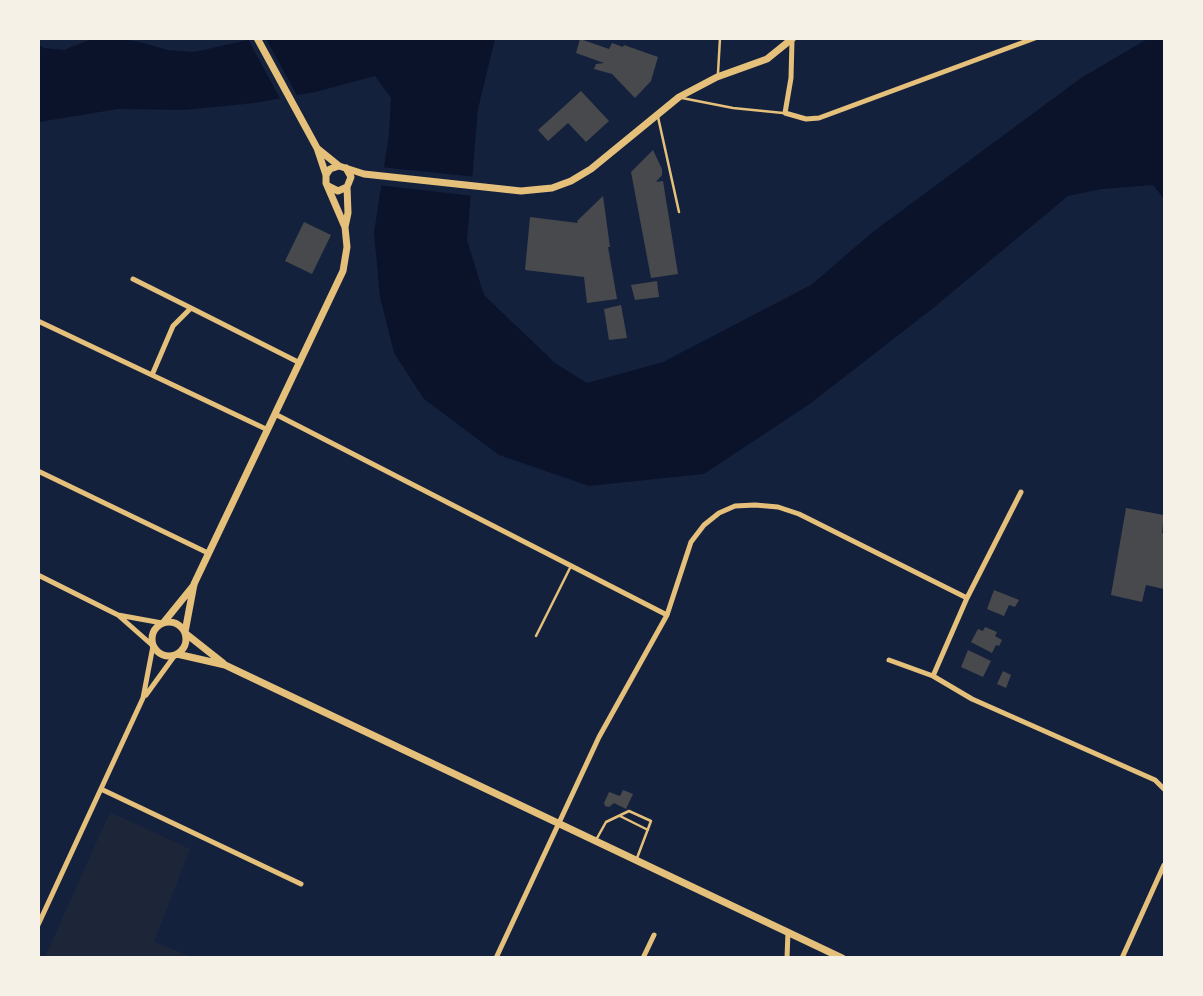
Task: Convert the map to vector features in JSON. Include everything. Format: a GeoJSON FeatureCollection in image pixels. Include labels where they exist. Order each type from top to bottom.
{"type":"FeatureCollection","features":[{"type":"Feature","properties":{"kind":"main road"},"geometry":{"type":"LineString","coordinates":[[176,654],[185,646],[194,584],[343,271],[347,247],[345,227],[328,186],[317,148],[257,38]]}},
{"type":"Feature","properties":{"kind":"main road"},"geometry":{"type":"LineString","coordinates":[[326,175],[330,169],[342,167],[364,174],[521,191],[552,188],[591,169],[679,97],[718,77],[767,59],[793,39]]}},
{"type":"Feature","properties":{"kind":"main road"},"geometry":{"type":"LineString","coordinates":[[317,148],[350,173],[345,227]]}},
{"type":"Feature","properties":{"kind":"main road"},"geometry":{"type":"LineString","coordinates":[[328,186],[338,191],[364,174]]}},
{"type":"Feature","properties":{"kind":"main road"},"geometry":{"type":"LineString","coordinates":[[194,584],[152,634],[153,646],[163,655],[176,654],[226,665]]}},
{"type":"Feature","properties":{"kind":"main road"},"geometry":{"type":"LineString","coordinates":[[163,623],[176,623],[226,665],[842,957]]}},
{"type":"Feature","properties":{"kind":"street"},"geometry":{"type":"LineString","coordinates":[[793,39],[791,78],[785,113],[806,120],[819,118],[1035,38]]}},
{"type":"Feature","properties":{"kind":"street"},"geometry":{"type":"LineString","coordinates":[[133,279],[300,363]]}},
{"type":"Feature","properties":{"kind":"street"},"geometry":{"type":"LineString","coordinates":[[152,375],[173,327],[191,308]]}},
{"type":"Feature","properties":{"kind":"street"},"geometry":{"type":"LineString","coordinates":[[38,321],[268,430]]}},
{"type":"Feature","properties":{"kind":"street"},"geometry":{"type":"LineString","coordinates":[[275,414],[667,615]]}},
{"type":"Feature","properties":{"kind":"street"},"geometry":{"type":"LineString","coordinates":[[38,471],[208,553]]}},
{"type":"Feature","properties":{"kind":"street"},"geometry":{"type":"LineString","coordinates":[[933,676],[967,598],[1021,492]]}},
{"type":"Feature","properties":{"kind":"street"},"geometry":{"type":"LineString","coordinates":[[496,957],[599,737],[667,615],[691,542],[719,513],[735,506],[755,505],[778,507],[799,514],[967,598]]}},
{"type":"Feature","properties":{"kind":"street"},"geometry":{"type":"LineString","coordinates":[[38,575],[118,615],[153,646],[143,698],[103,790],[38,925]]}},
{"type":"Feature","properties":{"kind":"street"},"geometry":{"type":"LineString","coordinates":[[118,615],[163,623]]}},
{"type":"Feature","properties":{"kind":"street"},"geometry":{"type":"LineString","coordinates":[[143,698],[176,654]]}},
{"type":"Feature","properties":{"kind":"street"},"geometry":{"type":"LineString","coordinates":[[889,660],[933,676],[972,699],[1154,780],[1164,789]]}},
{"type":"Feature","properties":{"kind":"street"},"geometry":{"type":"LineString","coordinates":[[103,790],[301,884]]}},
{"type":"Feature","properties":{"kind":"street"},"geometry":{"type":"LineString","coordinates":[[1122,957],[1164,865]]}},
{"type":"Feature","properties":{"kind":"street"},"geometry":{"type":"LineString","coordinates":[[787,957],[788,932]]}},
{"type":"Feature","properties":{"kind":"street"},"geometry":{"type":"LineString","coordinates":[[643,957],[654,935]]}},
{"type":"Feature","properties":{"kind":"lane"},"geometry":{"type":"LineString","coordinates":[[718,77],[720,38]]}},
{"type":"Feature","properties":{"kind":"lane"},"geometry":{"type":"LineString","coordinates":[[679,97],[733,108],[785,113]]}},
{"type":"Feature","properties":{"kind":"lane"},"geometry":{"type":"LineString","coordinates":[[657,113],[679,212]]}},
{"type":"Feature","properties":{"kind":"lane"},"geometry":{"type":"LineString","coordinates":[[536,636],[570,566]]}},
{"type":"Feature","properties":{"kind":"lane"},"geometry":{"type":"LineString","coordinates":[[595,841],[606,822],[629,811],[651,821],[636,861]]}},
{"type":"Feature","properties":{"kind":"lane"},"geometry":{"type":"LineString","coordinates":[[618,815],[648,830]]}},
{"type":"Feature","properties":{"kind":"shaded area"},"geometry":{"type":"Polygon","coordinates":[[[116,38],[168,50],[194,52],[252,39],[495,39],[478,109],[467,240],[484,295],[555,363],[587,383],[663,362],[811,285],[874,231],[1081,78],[1147,39],[1164,39],[1164,199],[1153,185],[1102,189],[1068,196],[932,309],[811,403],[704,474],[589,486],[499,455],[424,399],[394,353],[380,297],[374,233],[389,134],[391,98],[375,76],[315,92],[255,103],[184,110],[118,109],[39,122],[38,44],[44,48],[64,50],[89,40],[116,38]]]}},
{"type":"Feature","properties":{"kind":"shaded area"},"geometry":{"type":"Polygon","coordinates":[[[110,812],[190,849],[154,942],[193,957],[45,957],[110,812]]]}},
{"type":"Feature","properties":{"kind":"pier"},"geometry":{"type":"Polygon","coordinates":[[[248,39],[266,39],[299,99],[282,102],[248,39]]]}},
{"type":"Feature","properties":{"kind":"pier"},"geometry":{"type":"Polygon","coordinates":[[[380,167],[476,177],[474,196],[378,185],[380,167]]]}},
{"type":"Feature","properties":{"kind":"building"},"geometry":{"type":"Polygon","coordinates":[[[580,39],[609,49],[612,43],[623,47],[624,45],[658,57],[651,81],[635,98],[612,74],[594,69],[596,64],[604,63],[576,53],[580,39]]]}},
{"type":"Feature","properties":{"kind":"building"},"geometry":{"type":"Polygon","coordinates":[[[581,91],[609,121],[586,142],[568,123],[548,141],[538,130],[581,91]]]}},
{"type":"Feature","properties":{"kind":"building"},"geometry":{"type":"Polygon","coordinates":[[[653,150],[662,169],[662,175],[656,182],[663,181],[678,274],[651,278],[631,172],[653,150]]]}},
{"type":"Feature","properties":{"kind":"building"},"geometry":{"type":"Polygon","coordinates":[[[603,196],[617,299],[587,303],[584,277],[525,270],[530,217],[578,223],[603,196]]]}},
{"type":"Feature","properties":{"kind":"building"},"geometry":{"type":"Polygon","coordinates":[[[304,222],[331,235],[312,274],[285,261],[304,222]]]}},
{"type":"Feature","properties":{"kind":"building"},"geometry":{"type":"Polygon","coordinates":[[[657,281],[659,297],[635,300],[631,285],[657,281]]]}},
{"type":"Feature","properties":{"kind":"building"},"geometry":{"type":"Polygon","coordinates":[[[621,305],[627,338],[609,340],[604,309],[621,305]]]}},
{"type":"Feature","properties":{"kind":"building"},"geometry":{"type":"Polygon","coordinates":[[[1126,508],[1164,515],[1164,589],[1146,585],[1142,602],[1111,595],[1126,508]]]}},
{"type":"Feature","properties":{"kind":"building"},"geometry":{"type":"Polygon","coordinates":[[[994,590],[1019,600],[1015,607],[1009,605],[1004,616],[987,609],[994,590]]]}},
{"type":"Feature","properties":{"kind":"building"},"geometry":{"type":"Polygon","coordinates":[[[985,627],[997,632],[995,636],[1002,640],[992,653],[971,642],[978,629],[983,631],[985,627]]]}},
{"type":"Feature","properties":{"kind":"building"},"geometry":{"type":"Polygon","coordinates":[[[968,650],[991,661],[983,677],[961,667],[968,650]]]}},
{"type":"Feature","properties":{"kind":"building"},"geometry":{"type":"Polygon","coordinates":[[[1003,671],[1011,675],[1006,688],[997,684],[1003,671]]]}},
{"type":"Feature","properties":{"kind":"building"},"geometry":{"type":"Polygon","coordinates":[[[623,790],[633,794],[626,809],[614,803],[609,807],[605,806],[609,792],[620,796],[623,790]]]}}]}
